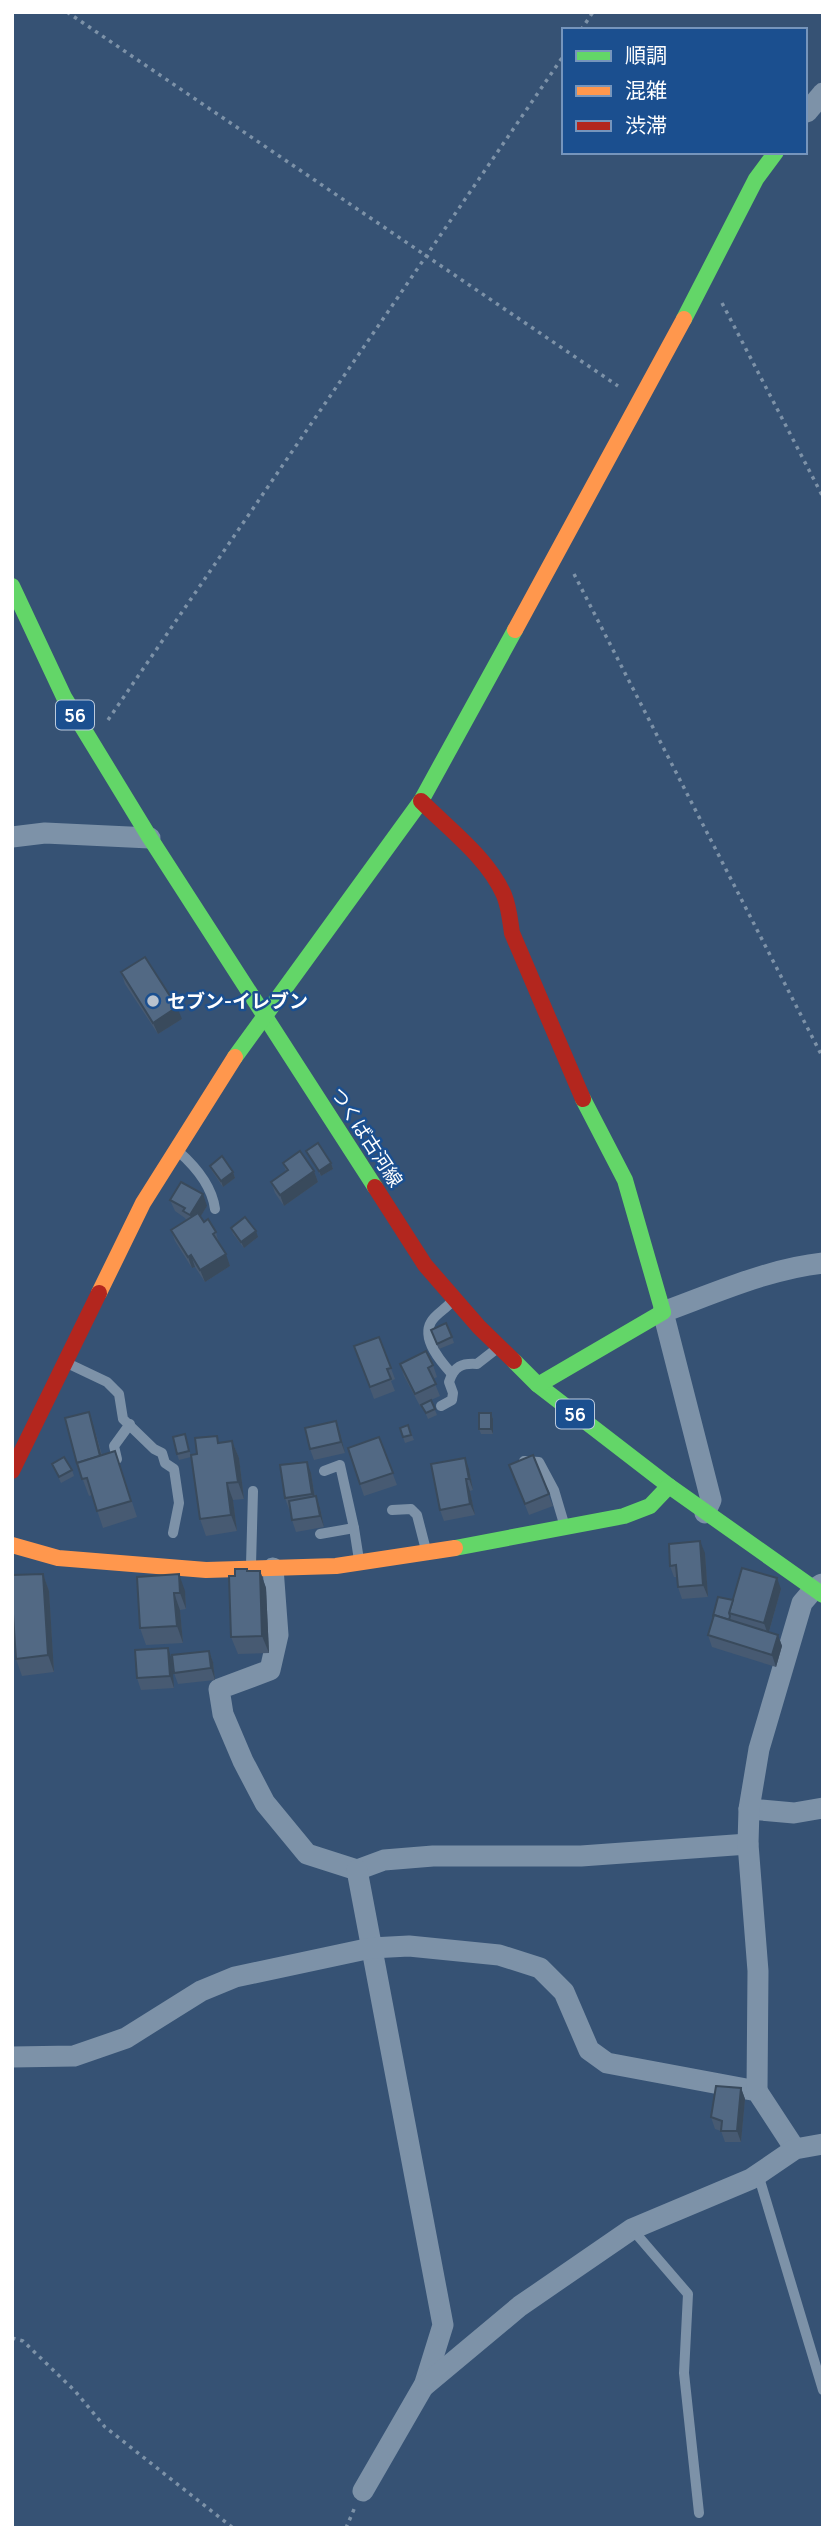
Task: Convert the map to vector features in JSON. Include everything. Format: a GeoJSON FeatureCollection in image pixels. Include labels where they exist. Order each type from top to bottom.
{"type":"FeatureCollection","features":[{"type":"Feature","properties":{"kind":"street"},"geometry":{"type":"LineString","coordinates":[[812,113],[823,93]]}},
{"type":"Feature","properties":{"kind":"street"},"geometry":{"type":"LineString","coordinates":[[12,1471],[143,1203],[224,1073],[421,801],[708,275],[756,179],[775,154]]}},
{"type":"Feature","properties":{"kind":"street","name":"つくば古河線"},"geometry":{"type":"LineString","coordinates":[[12,586],[64,697],[150,838],[425,1265],[538,1385],[705,1513],[820,1589]]}},
{"type":"Feature","properties":{"kind":"street"},"geometry":{"type":"LineString","coordinates":[[421,801],[468,848],[503,892],[509,908],[512,933],[575,1085],[625,1180],[706,1477],[711,1500],[705,1513]]}},
{"type":"Feature","properties":{"kind":"street"},"geometry":{"type":"LineString","coordinates":[[12,837],[45,833],[150,838]]}},
{"type":"Feature","properties":{"kind":"street"},"geometry":{"type":"LineString","coordinates":[[538,1385],[663,1312],[794,1266],[823,1263]]}},
{"type":"Feature","properties":{"kind":"street"},"geometry":{"type":"LineString","coordinates":[[12,1545],[58,1558],[125,1566],[206,1570],[336,1566],[565,1530],[641,1511],[650,1506],[669,1486]]}},
{"type":"Feature","properties":{"kind":"street"},"geometry":{"type":"LineString","coordinates":[[273,1568],[278,1635],[270,1670],[219,1689],[223,1714],[265,1803],[307,1854],[357,1870],[384,1860],[433,1856],[581,1856],[748,1844]]}},
{"type":"Feature","properties":{"kind":"street"},"geometry":{"type":"LineString","coordinates":[[795,2149],[757,2091],[758,1971],[748,1844],[749,1809],[759,1749],[802,1603],[820,1589]]}},
{"type":"Feature","properties":{"kind":"street"},"geometry":{"type":"LineString","coordinates":[[749,1809],[794,1813],[823,1808]]}},
{"type":"Feature","properties":{"kind":"street"},"geometry":{"type":"LineString","coordinates":[[357,1870],[443,2325],[423,2387],[363,2491]]}},
{"type":"Feature","properties":{"kind":"street"},"geometry":{"type":"LineString","coordinates":[[12,2057],[74,2056],[126,2038],[201,1991],[235,1977],[371,1948],[409,1946],[499,1955],[540,1968],[564,1992],[589,2050],[607,2063],[757,2091]]}},
{"type":"Feature","properties":{"kind":"street"},"geometry":{"type":"LineString","coordinates":[[423,2387],[520,2306],[632,2229],[758,2174],[795,2149],[823,2144]]}},
{"type":"Feature","properties":{"kind":"lane"},"geometry":{"type":"LineString","coordinates":[[176,1149],[191,1163],[211,1192],[215,1209]]}},
{"type":"Feature","properties":{"kind":"lane"},"geometry":{"type":"LineString","coordinates":[[452,1374],[440,1360],[428,1332],[430,1323],[454,1298]]}},
{"type":"Feature","properties":{"kind":"lane"},"geometry":{"type":"LineString","coordinates":[[441,1406],[452,1400],[453,1393],[449,1382],[458,1366],[465,1363],[477,1364],[499,1346]]}},
{"type":"Feature","properties":{"kind":"lane"},"geometry":{"type":"LineString","coordinates":[[65,1362],[107,1382],[119,1394],[123,1419],[154,1448],[162,1452],[165,1464],[174,1469],[179,1503],[173,1533]]}},
{"type":"Feature","properties":{"kind":"lane"},"geometry":{"type":"LineString","coordinates":[[117,1459],[114,1446],[130,1424]]}},
{"type":"Feature","properties":{"kind":"lane"},"geometry":{"type":"LineString","coordinates":[[520,1462],[539,1462],[554,1490],[565,1530]]}},
{"type":"Feature","properties":{"kind":"lane"},"geometry":{"type":"LineString","coordinates":[[324,1471],[341,1465],[360,1563]]}},
{"type":"Feature","properties":{"kind":"lane"},"geometry":{"type":"LineString","coordinates":[[251,1568],[253,1491]]}},
{"type":"Feature","properties":{"kind":"lane"},"geometry":{"type":"LineString","coordinates":[[392,1510],[411,1509],[417,1515],[427,1553]]}},
{"type":"Feature","properties":{"kind":"lane"},"geometry":{"type":"LineString","coordinates":[[320,1534],[354,1528]]}},
{"type":"Feature","properties":{"kind":"lane"},"geometry":{"type":"LineString","coordinates":[[758,2174],[823,2390]]}},
{"type":"Feature","properties":{"kind":"lane"},"geometry":{"type":"LineString","coordinates":[[632,2229],[688,2294],[684,2372],[699,2513]]}},
{"type":"Feature","properties":{"kind":"path"},"geometry":{"type":"LineString","coordinates":[[67,12],[640,401]]}},
{"type":"Feature","properties":{"kind":"path"},"geometry":{"type":"LineString","coordinates":[[582,28],[593,12]]}},
{"type":"Feature","properties":{"kind":"path"},"geometry":{"type":"LineString","coordinates":[[92,743],[562,58]]}},
{"type":"Feature","properties":{"kind":"path"},"geometry":{"type":"LineString","coordinates":[[708,275],[823,496]]}},
{"type":"Feature","properties":{"kind":"path"},"geometry":{"type":"LineString","coordinates":[[560,548],[823,1058]]}},
{"type":"Feature","properties":{"kind":"path"},"geometry":{"type":"LineString","coordinates":[[12,2338],[23,2341],[75,2392],[105,2427],[233,2528]]}},
{"type":"Feature","properties":{"kind":"building","name":"セブン-イレブン"},"geometry":{"type":"Polygon","coordinates":[[[145,957],[177,1007],[153,1023],[121,972],[145,957]]]}},
{"type":"Feature","properties":{"kind":"building"},"geometry":{"type":"Polygon","coordinates":[[[318,1143],[331,1163],[319,1171],[306,1151],[318,1143]]]}},
{"type":"Feature","properties":{"kind":"building"},"geometry":{"type":"Polygon","coordinates":[[[300,1151],[314,1171],[280,1195],[271,1182],[288,1170],[283,1163],[300,1151]]]}},
{"type":"Feature","properties":{"kind":"building"},"geometry":{"type":"Polygon","coordinates":[[[222,1156],[233,1172],[221,1181],[210,1166],[222,1156]]]}},
{"type":"Feature","properties":{"kind":"building"},"geometry":{"type":"Polygon","coordinates":[[[181,1182],[203,1194],[190,1215],[183,1211],[185,1208],[170,1200],[181,1182]]]}},
{"type":"Feature","properties":{"kind":"building"},"geometry":{"type":"Polygon","coordinates":[[[198,1213],[204,1222],[208,1219],[216,1232],[213,1234],[226,1254],[200,1270],[171,1230],[198,1213]]]}},
{"type":"Feature","properties":{"kind":"building"},"geometry":{"type":"Polygon","coordinates":[[[245,1217],[256,1231],[241,1242],[231,1228],[245,1217]]]}},
{"type":"Feature","properties":{"kind":"building"},"geometry":{"type":"Polygon","coordinates":[[[446,1323],[452,1337],[437,1344],[431,1330],[446,1323]]]}},
{"type":"Feature","properties":{"kind":"building"},"geometry":{"type":"Polygon","coordinates":[[[379,1337],[391,1368],[387,1369],[391,1379],[370,1387],[354,1346],[379,1337]]]}},
{"type":"Feature","properties":{"kind":"building"},"geometry":{"type":"Polygon","coordinates":[[[426,1351],[433,1365],[428,1368],[436,1384],[415,1394],[400,1364],[426,1351]]]}},
{"type":"Feature","properties":{"kind":"building"},"geometry":{"type":"Polygon","coordinates":[[[431,1400],[435,1409],[426,1413],[421,1405],[431,1400]]]}},
{"type":"Feature","properties":{"kind":"building"},"geometry":{"type":"Polygon","coordinates":[[[89,1412],[100,1456],[77,1464],[65,1418],[89,1412]]]}},
{"type":"Feature","properties":{"kind":"building"},"geometry":{"type":"Polygon","coordinates":[[[479,1413],[491,1413],[491,1429],[479,1429],[479,1413]]]}},
{"type":"Feature","properties":{"kind":"building"},"geometry":{"type":"Polygon","coordinates":[[[336,1421],[341,1442],[310,1449],[305,1428],[336,1421]]]}},
{"type":"Feature","properties":{"kind":"building"},"geometry":{"type":"Polygon","coordinates":[[[408,1425],[411,1435],[403,1437],[400,1428],[408,1425]]]}},
{"type":"Feature","properties":{"kind":"building"},"geometry":{"type":"Polygon","coordinates":[[[185,1434],[189,1451],[177,1454],[173,1437],[185,1434]]]}},
{"type":"Feature","properties":{"kind":"building"},"geometry":{"type":"Polygon","coordinates":[[[217,1436],[218,1443],[232,1441],[238,1482],[227,1483],[231,1515],[200,1519],[191,1455],[197,1454],[195,1438],[217,1436]]]}},
{"type":"Feature","properties":{"kind":"building"},"geometry":{"type":"Polygon","coordinates":[[[379,1437],[393,1473],[360,1484],[348,1448],[379,1437]]]}},
{"type":"Feature","properties":{"kind":"building"},"geometry":{"type":"Polygon","coordinates":[[[115,1451],[131,1501],[97,1511],[87,1478],[82,1479],[77,1463],[115,1451]]]}},
{"type":"Feature","properties":{"kind":"building"},"geometry":{"type":"Polygon","coordinates":[[[533,1455],[549,1494],[525,1504],[509,1465],[533,1455]]]}},
{"type":"Feature","properties":{"kind":"building"},"geometry":{"type":"Polygon","coordinates":[[[64,1457],[72,1470],[59,1477],[52,1464],[64,1457]]]}},
{"type":"Feature","properties":{"kind":"building"},"geometry":{"type":"Polygon","coordinates":[[[465,1458],[470,1504],[440,1510],[431,1464],[465,1458]]]}},
{"type":"Feature","properties":{"kind":"building"},"geometry":{"type":"Polygon","coordinates":[[[307,1462],[312,1494],[285,1498],[280,1465],[307,1462]]]}},
{"type":"Feature","properties":{"kind":"building"},"geometry":{"type":"Polygon","coordinates":[[[316,1496],[320,1516],[292,1520],[289,1501],[316,1496]]]}},
{"type":"Feature","properties":{"kind":"building"},"geometry":{"type":"Polygon","coordinates":[[[700,1541],[703,1585],[678,1587],[676,1565],[670,1566],[669,1544],[700,1541]]]}},
{"type":"Feature","properties":{"kind":"building"},"geometry":{"type":"Polygon","coordinates":[[[742,1568],[777,1578],[764,1623],[729,1613],[742,1568]]]}},
{"type":"Feature","properties":{"kind":"building"},"geometry":{"type":"Polygon","coordinates":[[[235,1569],[260,1571],[262,1636],[231,1637],[229,1576],[235,1576],[235,1569]]]}},
{"type":"Feature","properties":{"kind":"building"},"geometry":{"type":"Polygon","coordinates":[[[43,1574],[48,1655],[16,1659],[12,1575],[43,1574]]]}},
{"type":"Feature","properties":{"kind":"building"},"geometry":{"type":"Polygon","coordinates":[[[179,1574],[180,1593],[174,1593],[177,1626],[140,1628],[137,1577],[179,1574]]]}},
{"type":"Feature","properties":{"kind":"building"},"geometry":{"type":"Polygon","coordinates":[[[718,1597],[733,1600],[729,1620],[713,1616],[718,1597]]]}},
{"type":"Feature","properties":{"kind":"building"},"geometry":{"type":"Polygon","coordinates":[[[714,1615],[778,1635],[772,1655],[708,1635],[714,1615]]]}},
{"type":"Feature","properties":{"kind":"building"},"geometry":{"type":"Polygon","coordinates":[[[168,1648],[170,1676],[137,1678],[135,1650],[168,1648]]]}},
{"type":"Feature","properties":{"kind":"building"},"geometry":{"type":"Polygon","coordinates":[[[209,1651],[211,1668],[174,1673],[172,1655],[209,1651]]]}},
{"type":"Feature","properties":{"kind":"building"},"geometry":{"type":"Polygon","coordinates":[[[716,2086],[741,2088],[737,2131],[721,2131],[722,2121],[711,2117],[716,2086]]]}},
{"type":"Feature","properties":{"kind":"traffic: fast"},"geometry":{"type":"LineString","coordinates":[[684,319],[756,179],[775,154]]}},
{"type":"Feature","properties":{"kind":"traffic: fast"},"geometry":{"type":"LineString","coordinates":[[12,586],[64,697],[150,838],[375,1187]]}},
{"type":"Feature","properties":{"kind":"traffic: fast"},"geometry":{"type":"LineString","coordinates":[[235,1057],[421,801],[515,630]]}},
{"type":"Feature","properties":{"kind":"traffic: fast"},"geometry":{"type":"LineString","coordinates":[[538,1385],[663,1312],[625,1180],[583,1099]]}},
{"type":"Feature","properties":{"kind":"traffic: fast"},"geometry":{"type":"LineString","coordinates":[[514,1361],[538,1385],[669,1486],[823,1595]]}},
{"type":"Feature","properties":{"kind":"traffic: fast"},"geometry":{"type":"LineString","coordinates":[[455,1548],[624,1516],[650,1506],[669,1486]]}},
{"type":"Feature","properties":{"kind":"traffic: slow"},"geometry":{"type":"LineString","coordinates":[[515,630],[684,319]]}},
{"type":"Feature","properties":{"kind":"traffic: slow"},"geometry":{"type":"LineString","coordinates":[[99,1293],[143,1203],[235,1057]]}},
{"type":"Feature","properties":{"kind":"traffic: slow"},"geometry":{"type":"LineString","coordinates":[[12,1545],[58,1558],[206,1570],[336,1566],[455,1548]]}},
{"type":"Feature","properties":{"kind":"traffic: jam"},"geometry":{"type":"LineString","coordinates":[[421,801],[478,856],[497,881],[507,904],[512,933],[583,1099]]}},
{"type":"Feature","properties":{"kind":"traffic: jam"},"geometry":{"type":"LineString","coordinates":[[375,1187],[425,1265],[479,1327],[514,1361]]}},
{"type":"Feature","properties":{"kind":"traffic: jam"},"geometry":{"type":"LineString","coordinates":[[12,1471],[99,1293]]}},
{"type":"Feature","properties":{"kind":"place","name":"セブン-イレブン"},"geometry":{"type":"Point","coordinates":[153,1001]}}]}
